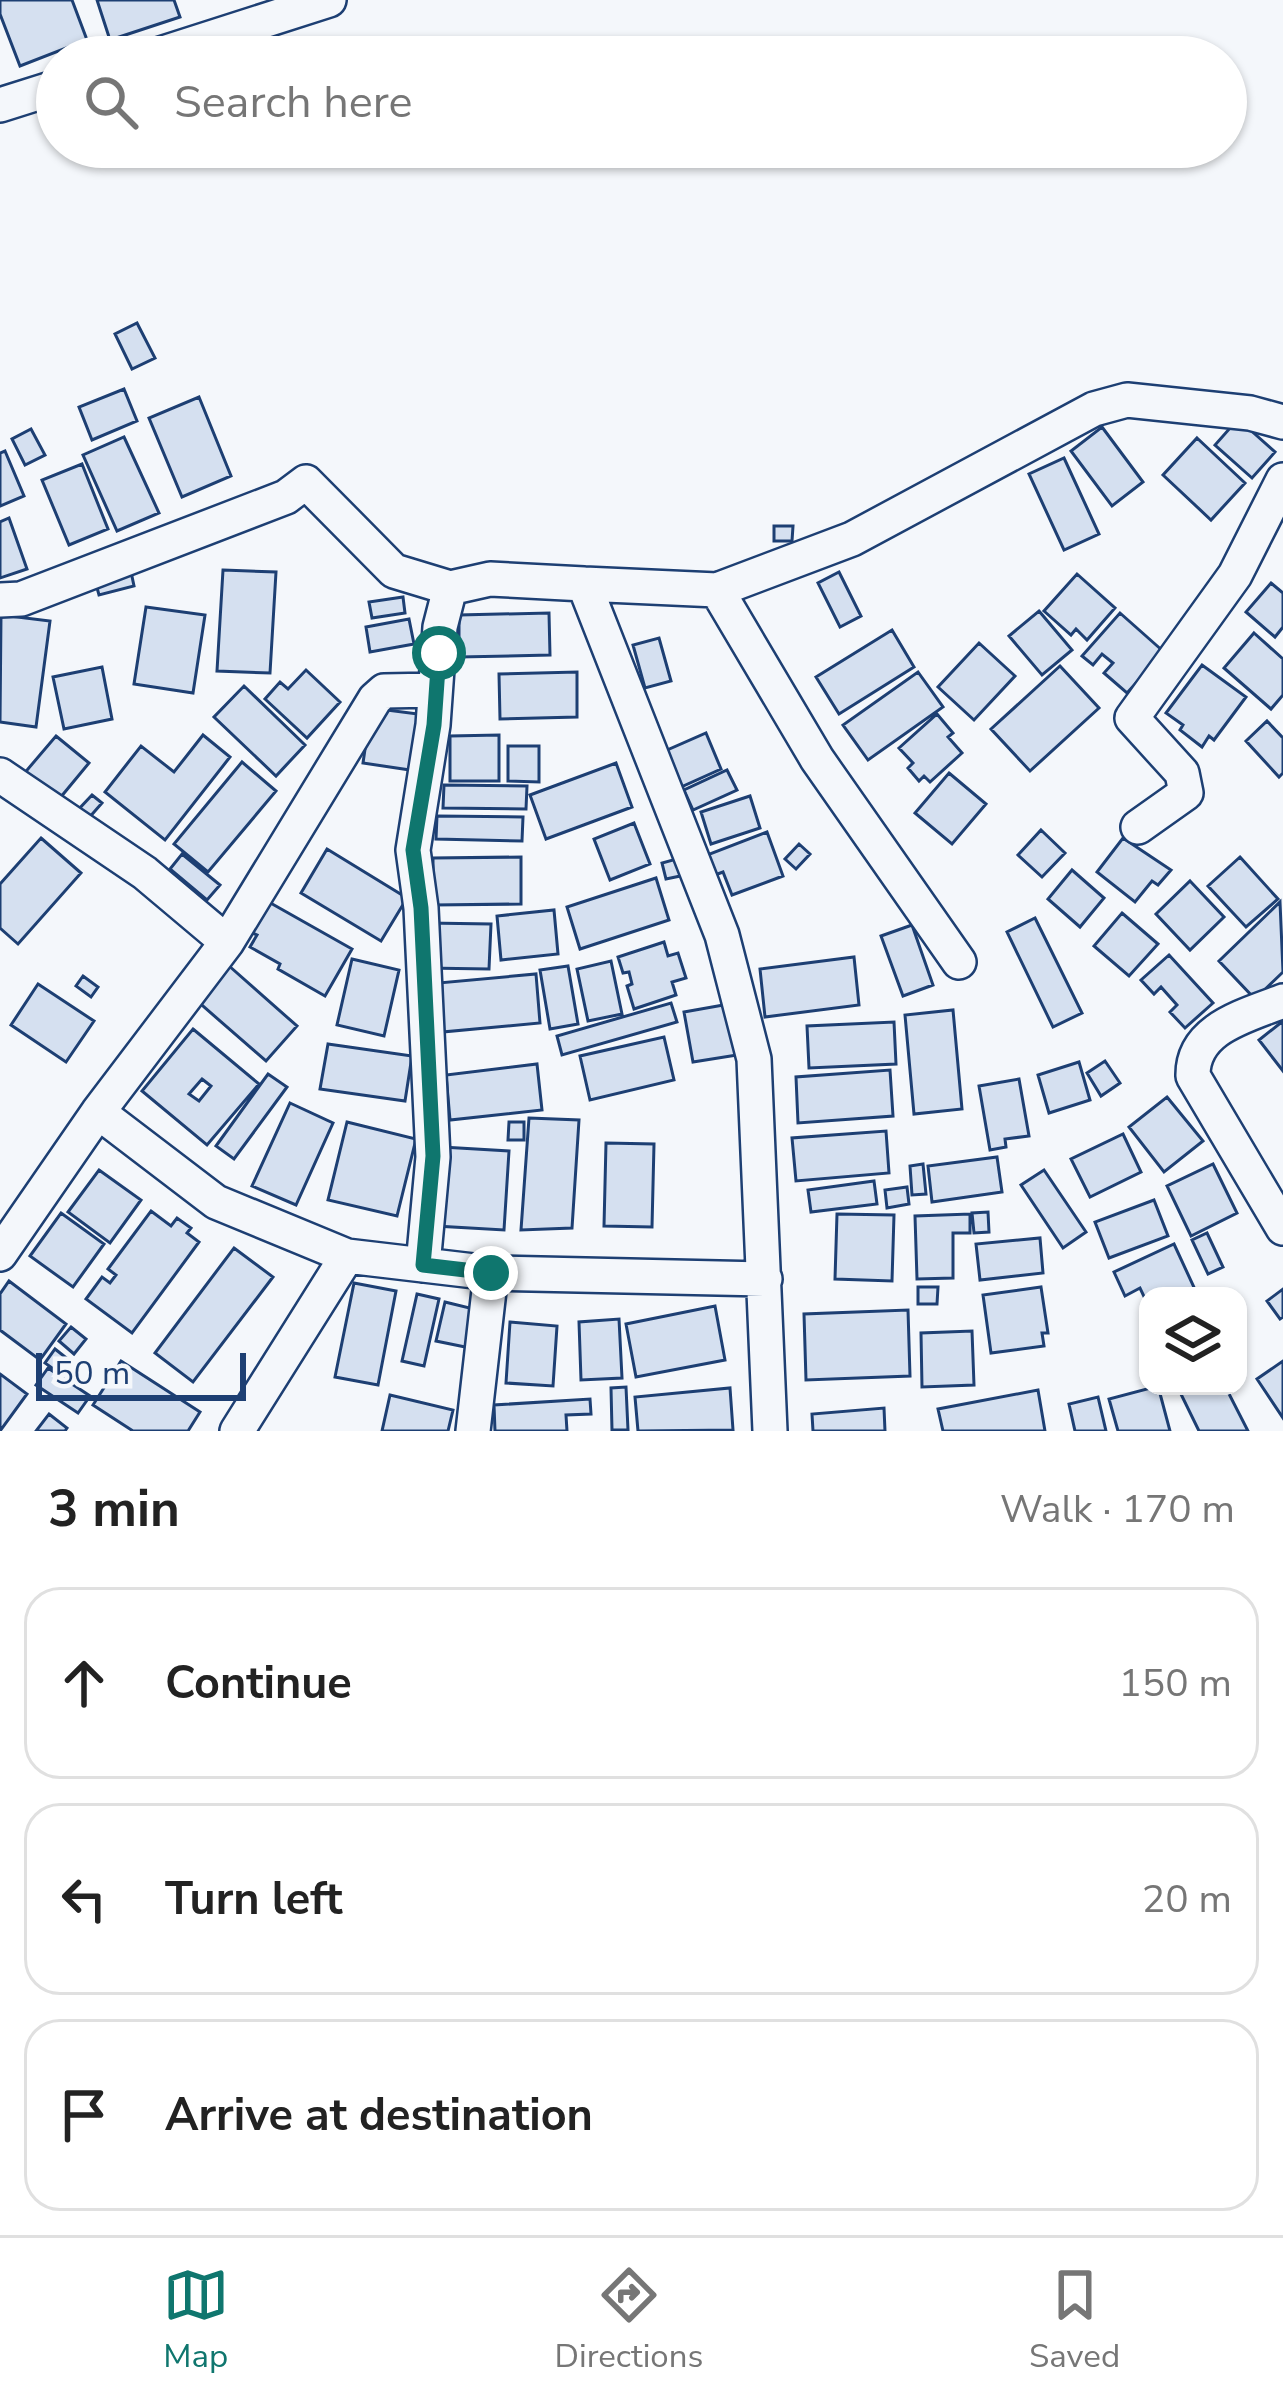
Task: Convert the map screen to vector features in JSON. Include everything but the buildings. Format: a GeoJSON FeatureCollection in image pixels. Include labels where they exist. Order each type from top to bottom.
{"type":"FeatureCollection","features":[{"type":"Feature","properties":{"kind":"street"},"geometry":{"type":"LineString","coordinates":[[217,36],[329,0]]}},
{"type":"Feature","properties":{"kind":"street"},"geometry":{"type":"LineString","coordinates":[[0,105],[36,94]]}},
{"type":"Feature","properties":{"kind":"street"},"geometry":{"type":"LineString","coordinates":[[0,600],[21,599],[286,496],[306,482],[394,571],[450,588],[490,578],[717,590],[852,539],[1111,404],[1127,400],[1250,413],[1283,422]]}},
{"type":"Feature","properties":{"kind":"street"},"geometry":{"type":"LineString","coordinates":[[1138,827],[1186,793],[1182,773],[1132,718],[1235,575],[1283,480]]}},
{"type":"Feature","properties":{"kind":"street"},"geometry":{"type":"LineString","coordinates":[[584,584],[722,935],[754,1059],[770,1431]]}},
{"type":"Feature","properties":{"kind":"street"},"geometry":{"type":"LineString","coordinates":[[423,1265],[433,1156],[421,908],[413,850],[434,725],[440,627],[450,588]]}},
{"type":"Feature","properties":{"kind":"street"},"geometry":{"type":"LineString","coordinates":[[717,590],[817,759],[959,962]]}},
{"type":"Feature","properties":{"kind":"street"},"geometry":{"type":"LineString","coordinates":[[0,1254],[98,1112],[227,942],[375,699],[384,692],[435,690]]}},
{"type":"Feature","properties":{"kind":"street"},"geometry":{"type":"LineString","coordinates":[[0,775],[146,873],[227,942]]}},
{"type":"Feature","properties":{"kind":"street"},"geometry":{"type":"LineString","coordinates":[[1283,1001],[1224,1026],[1204,1040],[1195,1053],[1192,1076],[1283,1228]]}},
{"type":"Feature","properties":{"kind":"street"},"geometry":{"type":"LineString","coordinates":[[98,1112],[216,1202],[347,1256],[491,1273],[765,1279]]}},
{"type":"Feature","properties":{"kind":"street"},"geometry":{"type":"LineString","coordinates":[[237,1431],[347,1256]]}},
{"type":"Feature","properties":{"kind":"street"},"geometry":{"type":"LineString","coordinates":[[473,1431],[491,1273]]}},
{"type":"Feature","properties":{"kind":"route"},"geometry":{"type":"LineString","coordinates":[[439,653],[434,725],[413,850],[421,908],[433,1156],[423,1265],[491,1273]]}}]}
